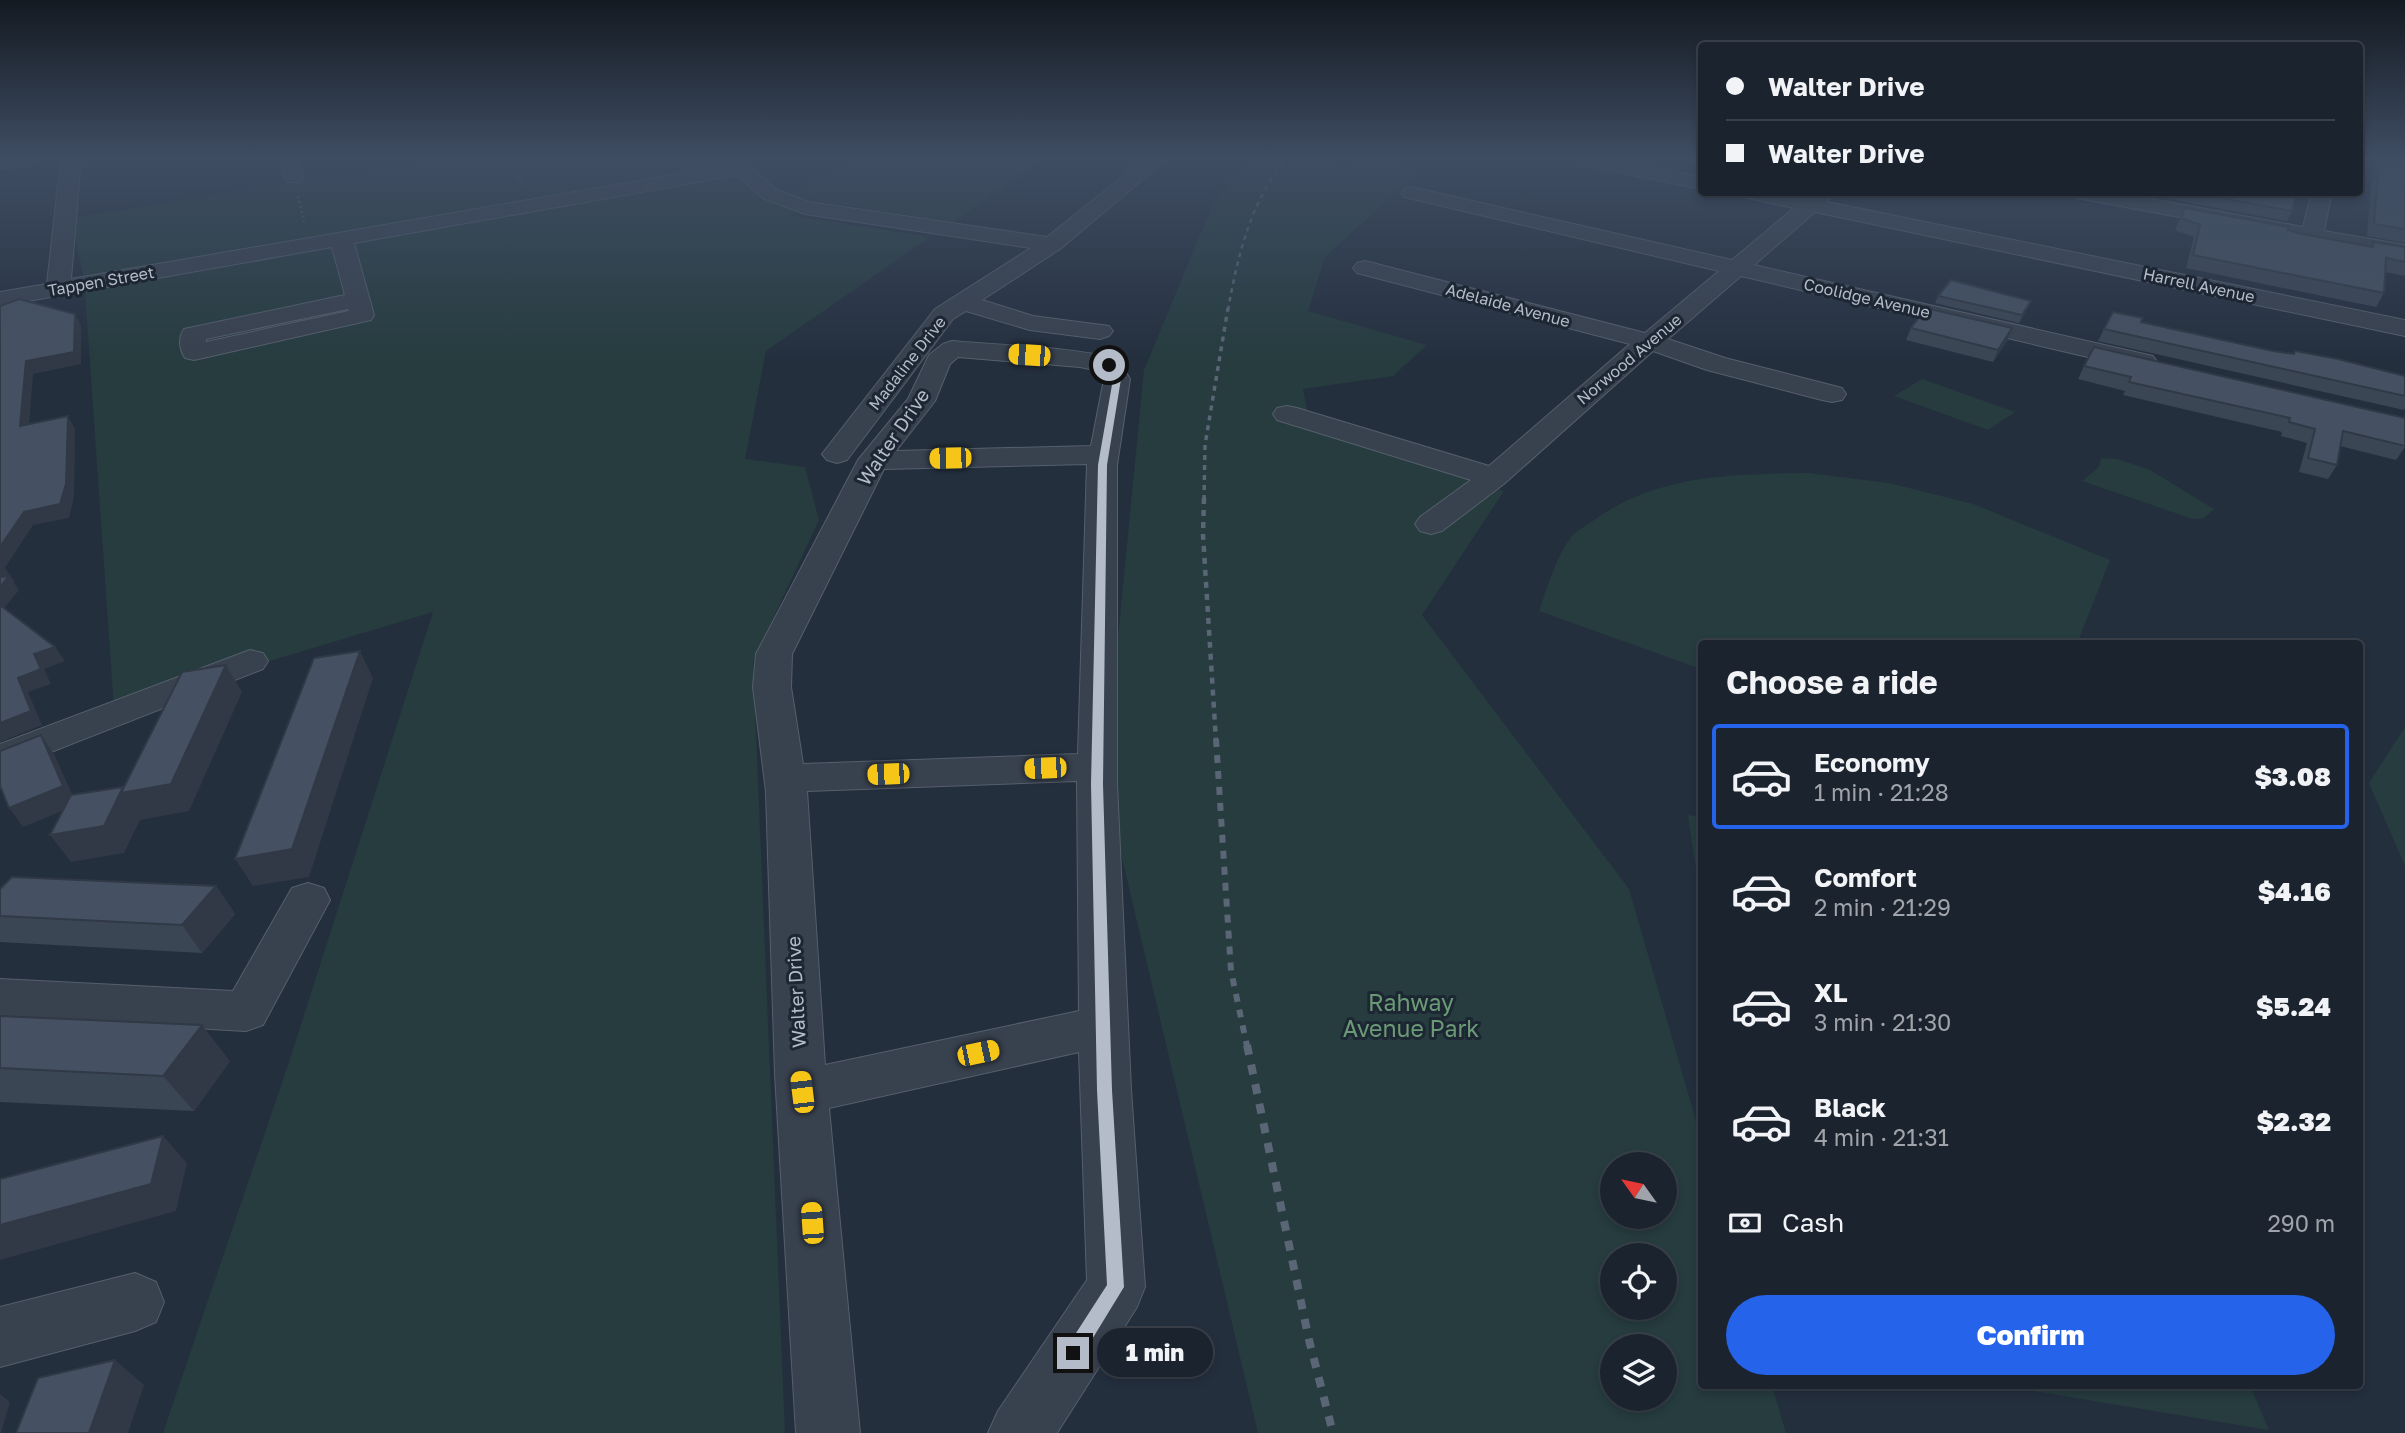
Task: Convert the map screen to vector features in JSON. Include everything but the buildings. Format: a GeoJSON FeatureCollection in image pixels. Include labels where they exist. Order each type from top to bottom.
{"type":"FeatureCollection","features":[{"type":"Feature","properties":{"kind":"street"},"geometry":{"type":"LineString","coordinates":[[58,289],[64,226]]}},
{"type":"Feature","properties":{"kind":"street","name":"Tappen Street"},"geometry":{"type":"LineString","coordinates":[[0,299],[406,226]]}},
{"type":"Feature","properties":{"kind":"street"},"geometry":{"type":"LineString","coordinates":[[928,226],[1052,244]]}},
{"type":"Feature","properties":{"kind":"street","name":"Madaline Drive"},"geometry":{"type":"LineString","coordinates":[[855,457],[944,314],[1052,244],[1074,226]]}},
{"type":"Feature","properties":{"kind":"street","name":"Coolidge Avenue"},"geometry":{"type":"LineString","coordinates":[[1554,226],[2174,369]]}},
{"type":"Feature","properties":{"kind":"street","name":"Norwood Avenue"},"geometry":{"type":"LineString","coordinates":[[1431,524],[1494,477],[1559,418],[1787,226]]}},
{"type":"Feature","properties":{"kind":"street","name":"Harrell Avenue"},"geometry":{"type":"LineString","coordinates":[[1940,226],[2405,328]]}},
{"type":"Feature","properties":{"kind":"street"},"geometry":{"type":"LineString","coordinates":[[2262,226],[2405,252]]}},
{"type":"Feature","properties":{"kind":"street"},"geometry":{"type":"LineString","coordinates":[[2312,235],[2314,226]]}},
{"type":"Feature","properties":{"kind":"street"},"geometry":{"type":"LineString","coordinates":[[194,343],[360,307],[341,238]]}},
{"type":"Feature","properties":{"kind":"street","name":"Adelaide Avenue"},"geometry":{"type":"LineString","coordinates":[[1365,268],[1650,342],[1716,365],[1832,394]]}},
{"type":"Feature","properties":{"kind":"street"},"geometry":{"type":"LineString","coordinates":[[963,302],[1030,323],[1100,331]]}},
{"type":"Feature","properties":{"kind":"street","name":"Walter Drive"},"geometry":{"type":"LineString","coordinates":[[828,1433],[802,1092],[787,792],[772,687],[774,654],[855,457],[921,401],[938,361],[952,349],[1080,359],[1109,365],[1117,379],[1104,455],[1097,766],[1103,1026],[1116,1287],[1020,1433]]}},
{"type":"Feature","properties":{"kind":"street"},"geometry":{"type":"LineString","coordinates":[[1286,415],[1494,477]]}},
{"type":"Feature","properties":{"kind":"street"},"geometry":{"type":"LineString","coordinates":[[855,457],[1104,455]]}},
{"type":"Feature","properties":{"kind":"street"},"geometry":{"type":"LineString","coordinates":[[0,759],[250,661]]}},
{"type":"Feature","properties":{"kind":"street"},"geometry":{"type":"LineString","coordinates":[[783,778],[1097,766]]}},
{"type":"Feature","properties":{"kind":"street"},"geometry":{"type":"LineString","coordinates":[[0,998],[246,1011],[308,900]]}},
{"type":"Feature","properties":{"kind":"street"},"geometry":{"type":"LineString","coordinates":[[802,1092],[1103,1026]]}},
{"type":"Feature","properties":{"kind":"street"},"geometry":{"type":"LineString","coordinates":[[0,1338],[135,1302]]}},
{"type":"Feature","properties":{"kind":"path"},"geometry":{"type":"LineString","coordinates":[[305,226],[310,244]]}},
{"type":"Feature","properties":{"kind":"green space"},"geometry":{"type":"Polygon","coordinates":[[[72,226],[859,226],[930,237],[766,351],[745,459],[805,467],[819,520],[753,661],[785,1433],[163,1433],[289,1062],[433,612],[114,708],[84,277],[72,226]]]}},
{"type":"Feature","properties":{"kind":"green space","name":"Rahway Avenue Park"},"geometry":{"type":"Polygon","coordinates":[[[1204,226],[1359,226],[1325,257],[1308,311],[1427,345],[1393,376],[1303,389],[1311,430],[1504,491],[1422,615],[1629,889],[1698,1128],[1698,1389],[1773,1389],[1786,1433],[1258,1433],[1104,782],[1144,370],[1204,226]]]}},
{"type":"Feature","properties":{"kind":"green space"},"geometry":{"type":"Polygon","coordinates":[[[1922,379],[2015,412],[1988,430],[1894,396],[1922,379]]]}},
{"type":"Feature","properties":{"kind":"green space"},"geometry":{"type":"Polygon","coordinates":[[[2101,458],[2117,459],[2150,470],[2214,509],[2204,518],[2193,519],[2082,481],[2099,467],[2101,458]]]}},
{"type":"Feature","properties":{"kind":"green space"},"geometry":{"type":"Polygon","coordinates":[[[1808,473],[1889,483],[1973,504],[2110,560],[2079,640],[1698,640],[1698,668],[1539,611],[1565,545],[1583,527],[1621,503],[1646,493],[1698,479],[1808,473]]]}},
{"type":"Feature","properties":{"kind":"green space"},"geometry":{"type":"Polygon","coordinates":[[[2405,727],[2405,866],[2369,783],[2405,727]]]}},
{"type":"Feature","properties":{"kind":"green space"},"geometry":{"type":"Polygon","coordinates":[[[1688,815],[1698,817],[1698,883],[1688,815]]]}},
{"type":"Feature","properties":{"kind":"green space"},"geometry":{"type":"Polygon","coordinates":[[[2022,1389],[2251,1389],[2269,1430],[2022,1389]]]}},
{"type":"Feature","properties":{"kind":"railway"},"geometry":{"type":"LineString","coordinates":[[1228,310],[1249,226]]}},
{"type":"Feature","properties":{"kind":"railway"},"geometry":{"type":"LineString","coordinates":[[1204,500],[1205,445],[1228,308]]}},
{"type":"Feature","properties":{"kind":"railway"},"geometry":{"type":"LineString","coordinates":[[1204,498],[1203,535],[1216,741]]}},
{"type":"Feature","properties":{"kind":"railway"},"geometry":{"type":"LineString","coordinates":[[1216,739],[1231,971],[1247,1046]]}},
{"type":"Feature","properties":{"kind":"railway"},"geometry":{"type":"LineString","coordinates":[[1247,1045],[1309,1340],[1333,1433]]}},
{"type":"Feature","properties":{"kind":"route"},"geometry":{"type":"LineString","coordinates":[[1073,1353],[1116,1287],[1105,1090],[1097,784],[1102,465],[1117,379],[1109,365]]}}]}
